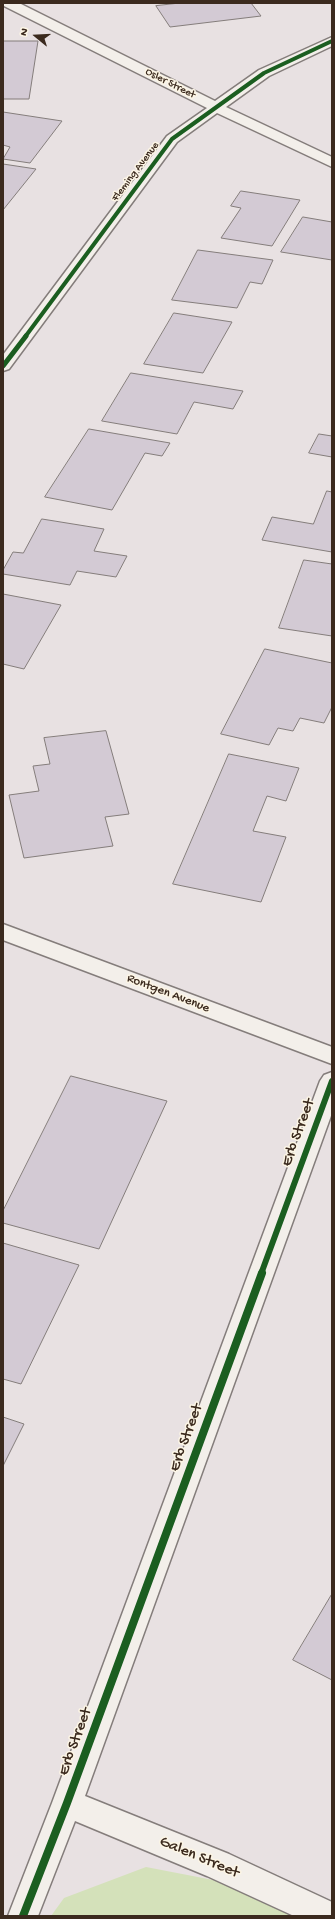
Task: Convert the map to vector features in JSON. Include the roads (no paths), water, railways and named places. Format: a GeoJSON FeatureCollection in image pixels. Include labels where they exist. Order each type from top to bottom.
{"type":"FeatureCollection","features":[{"type":"Feature","properties":{"kind":"street","name":"Osler Street"},"geometry":{"type":"LineString","coordinates":[[9,3],[216,107],[332,163]]}},
{"type":"Feature","properties":{"kind":"street","name":"Fleming Avenue"},"geometry":{"type":"LineString","coordinates":[[3,366],[172,139],[264,73],[332,41]]}},
{"type":"Feature","properties":{"kind":"street","name":"Rontgen Avenue"},"geometry":{"type":"LineString","coordinates":[[3,932],[332,1056]]}},
{"type":"Feature","properties":{"kind":"street","name":"Erb Street"},"geometry":{"type":"LineString","coordinates":[[22,1916],[67,1803],[332,1081]]}},
{"type":"Feature","properties":{"kind":"street","name":"Galen Street"},"geometry":{"type":"LineString","coordinates":[[67,1803],[218,1865],[328,1916]]}}]}
